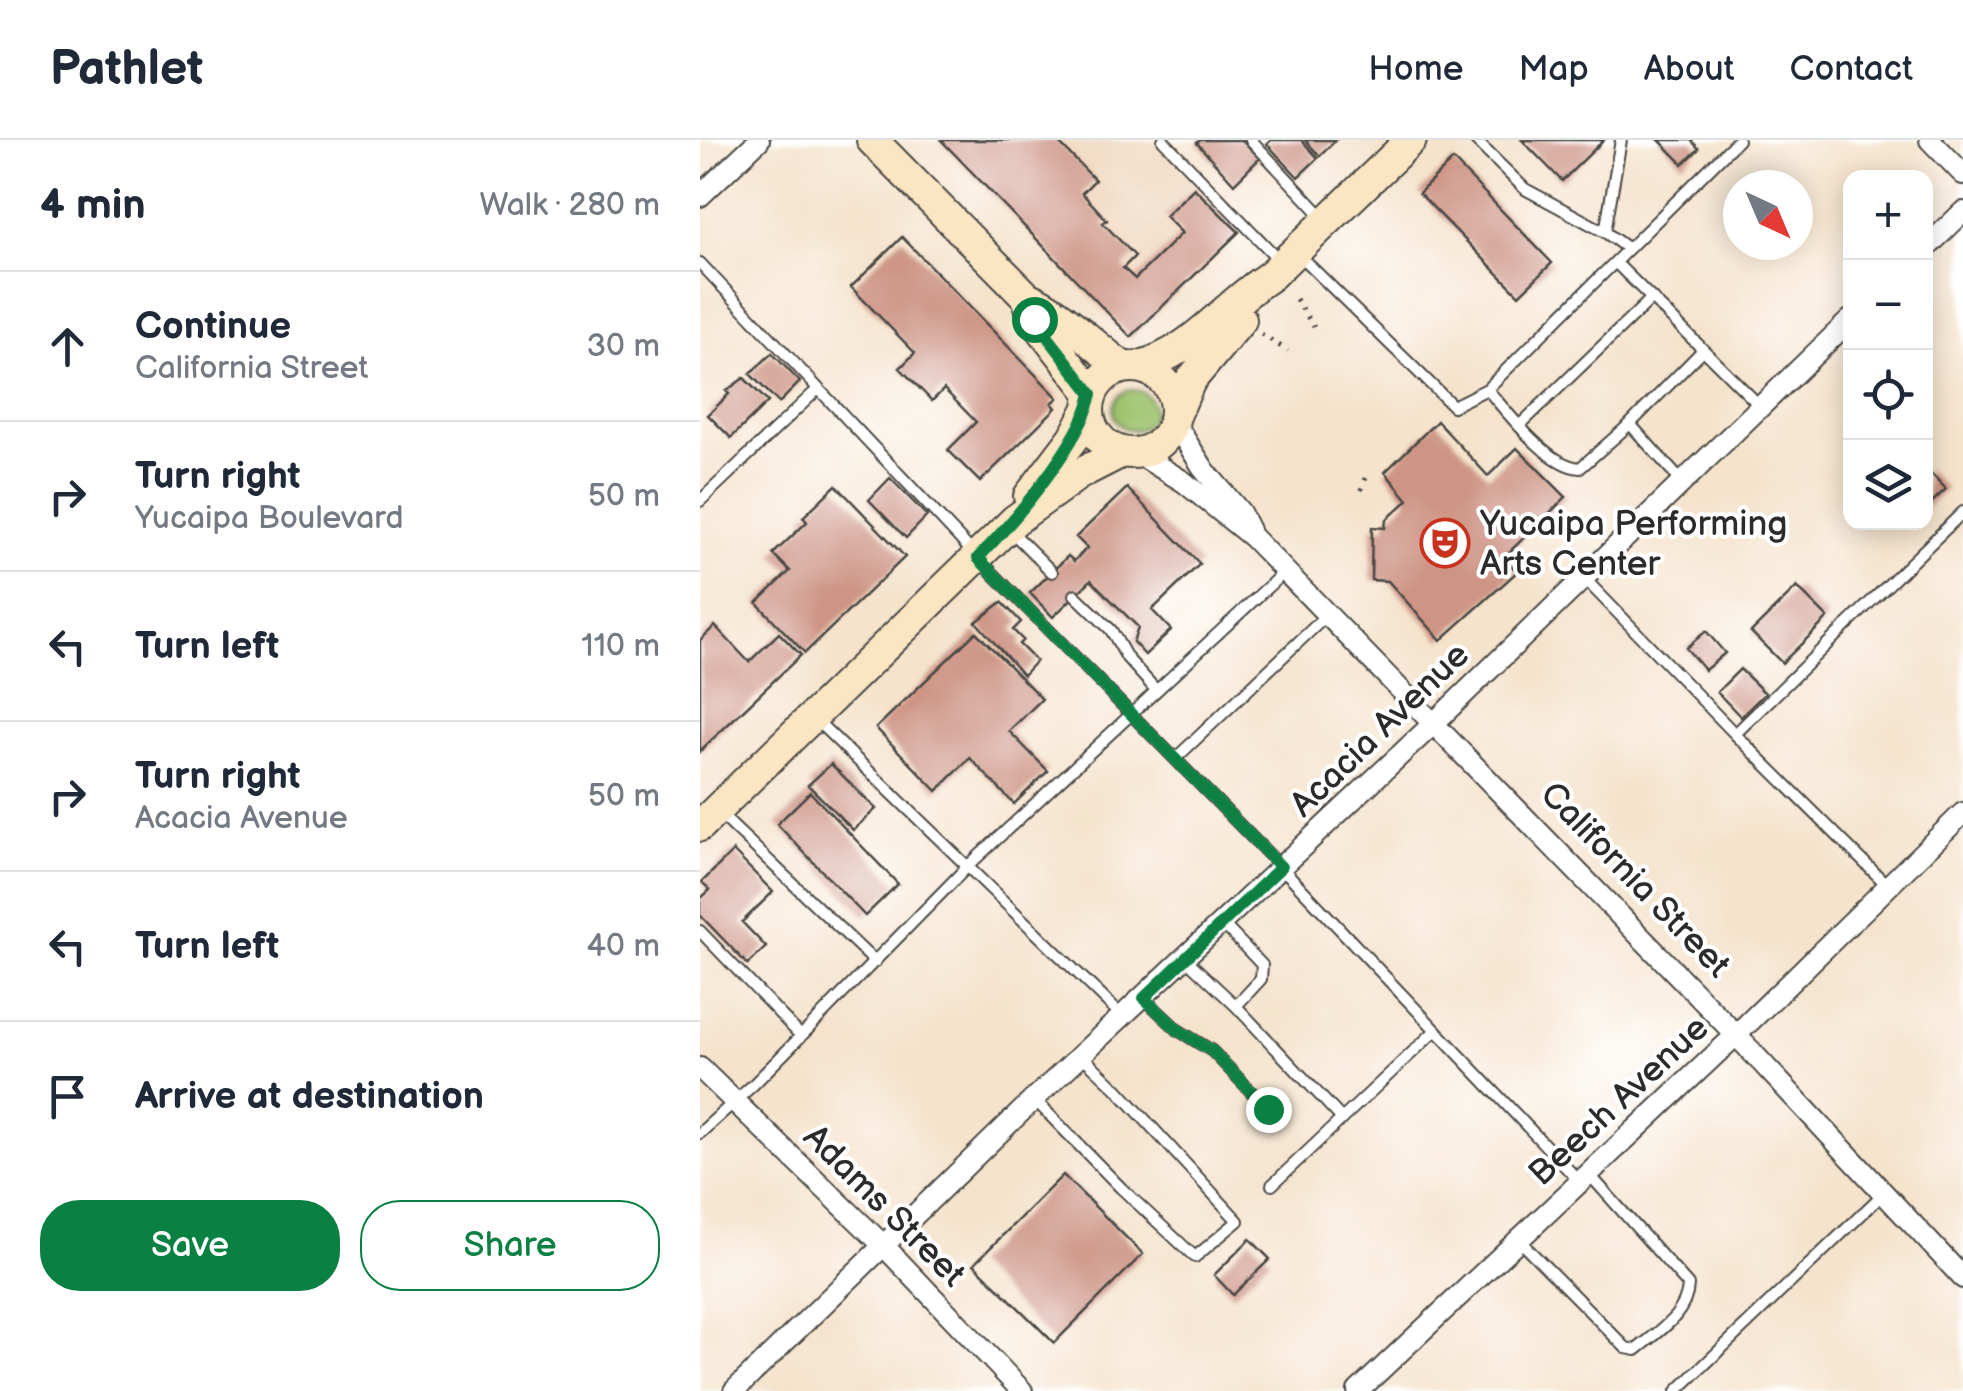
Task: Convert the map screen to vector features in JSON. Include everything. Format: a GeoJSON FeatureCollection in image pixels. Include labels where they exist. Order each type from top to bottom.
{"type":"FeatureCollection","features":[{"type":"Feature","properties":{"kind":"main road"},"geometry":{"type":"LineString","coordinates":[[872,140],[1026,296],[1050,306],[1083,337],[1130,367],[1150,370],[1170,389],[1174,419]]}},
{"type":"Feature","properties":{"kind":"main road"},"geometry":{"type":"LineString","coordinates":[[1011,524],[1074,437],[1104,377],[1180,350],[1283,264],[1411,140]]}},
{"type":"Feature","properties":{"kind":"main road"},"geometry":{"type":"LineString","coordinates":[[708,818],[1011,524],[1079,474],[1160,443],[1190,381],[1283,264]]}},
{"type":"Feature","properties":{"kind":"main road"},"geometry":{"type":"LineString","coordinates":[[1026,296],[1034,319],[1091,401],[1098,436],[1130,452]]}},
{"type":"Feature","properties":{"kind":"street"},"geometry":{"type":"LineString","coordinates":[[700,196],[759,140]]}},
{"type":"Feature","properties":{"kind":"street"},"geometry":{"type":"LineString","coordinates":[[1930,140],[1963,174]]}},
{"type":"Feature","properties":{"kind":"street"},"geometry":{"type":"LineString","coordinates":[[1933,241],[1963,212]]}},
{"type":"Feature","properties":{"kind":"street","name":"Acacia Avenue"},"geometry":{"type":"LineString","coordinates":[[734,1391],[1843,327]]}},
{"type":"Feature","properties":{"kind":"street","name":"California Street"},"geometry":{"type":"LineString","coordinates":[[1174,419],[1208,476],[1240,512],[1252,536]]}},
{"type":"Feature","properties":{"kind":"street","name":"California Street"},"geometry":{"type":"LineString","coordinates":[[1130,452],[1184,482],[1252,536],[1736,1035],[1963,1278]]}},
{"type":"Feature","properties":{"kind":"street","name":"Beech Avenue"},"geometry":{"type":"LineString","coordinates":[[1358,1391],[1736,1035],[1963,813]]}},
{"type":"Feature","properties":{"kind":"street","name":"Adams Street"},"geometry":{"type":"LineString","coordinates":[[700,1068],[885,1247],[1022,1391]]}},
{"type":"Feature","properties":{"kind":"lane"},"geometry":{"type":"LineString","coordinates":[[1164,140],[1283,264],[1452,406],[1486,389],[1738,140]]}},
{"type":"Feature","properties":{"kind":"lane"},"geometry":{"type":"LineString","coordinates":[[1251,140],[1327,222]]}},
{"type":"Feature","properties":{"kind":"lane"},"geometry":{"type":"LineString","coordinates":[[1476,140],[1525,189],[1628,249]]}},
{"type":"Feature","properties":{"kind":"lane"},"geometry":{"type":"LineString","coordinates":[[1604,232],[1620,140]]}},
{"type":"Feature","properties":{"kind":"lane"},"geometry":{"type":"LineString","coordinates":[[1615,262],[1760,407]]}},
{"type":"Feature","properties":{"kind":"lane"},"geometry":{"type":"LineString","coordinates":[[700,264],[1435,1032],[1688,1285],[1688,1299],[1674,1318],[1636,1350],[1626,1348],[1517,1238]]}},
{"type":"Feature","properties":{"kind":"lane"},"geometry":{"type":"LineString","coordinates":[[1519,426],[1652,298]]}},
{"type":"Feature","properties":{"kind":"lane"},"geometry":{"type":"LineString","coordinates":[[1486,389],[1519,426],[1566,467],[1580,468],[1703,350]]}},
{"type":"Feature","properties":{"kind":"lane"},"geometry":{"type":"LineString","coordinates":[[700,501],[818,389]]}},
{"type":"Feature","properties":{"kind":"lane"},"geometry":{"type":"LineString","coordinates":[[1630,424],[1682,482]]}},
{"type":"Feature","properties":{"kind":"lane"},"geometry":{"type":"LineString","coordinates":[[1735,734],[1963,512]]}},
{"type":"Feature","properties":{"kind":"lane"},"geometry":{"type":"LineString","coordinates":[[1011,524],[1052,572]]}},
{"type":"Feature","properties":{"kind":"lane"},"geometry":{"type":"LineString","coordinates":[[700,1133],[968,866],[1285,571]]}},
{"type":"Feature","properties":{"kind":"lane"},"geometry":{"type":"LineString","coordinates":[[1583,577],[1888,886]]}},
{"type":"Feature","properties":{"kind":"lane"},"geometry":{"type":"LineString","coordinates":[[1075,596],[1111,630],[1127,658],[1156,690]]}},
{"type":"Feature","properties":{"kind":"lane"},"geometry":{"type":"LineString","coordinates":[[1176,759],[1327,615]]}},
{"type":"Feature","properties":{"kind":"lane"},"geometry":{"type":"LineString","coordinates":[[813,716],[1122,1016]]}},
{"type":"Feature","properties":{"kind":"lane"},"geometry":{"type":"LineString","coordinates":[[708,818],[875,962]]}},
{"type":"Feature","properties":{"kind":"lane"},"geometry":{"type":"LineString","coordinates":[[1222,923],[1262,966],[1261,978],[1236,1006]]}},
{"type":"Feature","properties":{"kind":"lane"},"geometry":{"type":"LineString","coordinates":[[700,931],[801,1036]]}},
{"type":"Feature","properties":{"kind":"lane"},"geometry":{"type":"LineString","coordinates":[[1186,959],[1342,1119]]}},
{"type":"Feature","properties":{"kind":"lane"},"geometry":{"type":"LineString","coordinates":[[1144,998],[1178,1030],[1212,1051],[1268,1109]]}},
{"type":"Feature","properties":{"kind":"lane"},"geometry":{"type":"LineString","coordinates":[[1272,1184],[1435,1032]]}},
{"type":"Feature","properties":{"kind":"lane"},"geometry":{"type":"LineString","coordinates":[[1034,1099],[1195,1258],[1238,1221],[1082,1056]]}},
{"type":"Feature","properties":{"kind":"lane"},"geometry":{"type":"LineString","coordinates":[[1677,1391],[1884,1193]]}},
{"type":"Feature","properties":{"kind":"path"},"geometry":{"type":"LineString","coordinates":[[1296,299],[1314,327]]}},
{"type":"Feature","properties":{"kind":"path"},"geometry":{"type":"LineString","coordinates":[[1260,333],[1288,351]]}},
{"type":"Feature","properties":{"kind":"path"},"geometry":{"type":"LineString","coordinates":[[1361,490],[1366,476]]}},
{"type":"Feature","properties":{"kind":"shaded area"},"geometry":{"type":"Polygon","coordinates":[[[937,140],[1154,140],[1243,232],[1128,339],[937,140]]]}},
{"type":"Feature","properties":{"kind":"green space"},"geometry":{"type":"Polygon","coordinates":[[[1133,390],[1147,396],[1153,410],[1147,424],[1133,430],[1119,424],[1113,410],[1119,396],[1133,390]]]}},
{"type":"Feature","properties":{"kind":"building"},"geometry":{"type":"Polygon","coordinates":[[[941,140],[1056,140],[1095,180],[1082,193],[1107,220],[1103,223],[1135,256],[1123,268],[1135,279],[1182,233],[1165,216],[1194,188],[1239,232],[1131,337],[941,140]]]}},
{"type":"Feature","properties":{"kind":"building"},"geometry":{"type":"Polygon","coordinates":[[[1242,140],[1260,158],[1234,184],[1197,143],[1242,140]]]}},
{"type":"Feature","properties":{"kind":"building"},"geometry":{"type":"Polygon","coordinates":[[[1271,140],[1301,140],[1318,158],[1298,177],[1267,144],[1271,140]]]}},
{"type":"Feature","properties":{"kind":"building"},"geometry":{"type":"Polygon","coordinates":[[[1305,140],[1336,140],[1320,156],[1305,140]]]}},
{"type":"Feature","properties":{"kind":"building"},"geometry":{"type":"Polygon","coordinates":[[[1522,140],[1604,140],[1562,181],[1522,140]]]}},
{"type":"Feature","properties":{"kind":"building"},"geometry":{"type":"Polygon","coordinates":[[[1659,140],[1691,140],[1699,149],[1683,164],[1659,140]]]}},
{"type":"Feature","properties":{"kind":"building"},"geometry":{"type":"Polygon","coordinates":[[[1453,160],[1552,263],[1519,295],[1419,193],[1453,160]]]}},
{"type":"Feature","properties":{"kind":"building"},"geometry":{"type":"Polygon","coordinates":[[[902,237],[1058,398],[1052,403],[1056,408],[980,482],[948,450],[976,422],[944,389],[932,401],[900,368],[915,353],[851,287],[902,237]]]}},
{"type":"Feature","properties":{"kind":"building"},"geometry":{"type":"Polygon","coordinates":[[[772,353],[800,382],[779,403],[750,374],[772,353]]]}},
{"type":"Feature","properties":{"kind":"building"},"geometry":{"type":"Polygon","coordinates":[[[744,378],[768,402],[731,438],[708,415],[729,394],[726,391],[744,378]]]}},
{"type":"Feature","properties":{"kind":"building","name":"Yucaipa Performing Arts Center"},"geometry":{"type":"Polygon","coordinates":[[[1437,421],[1488,476],[1517,448],[1566,497],[1504,557],[1517,572],[1441,640],[1388,581],[1371,580],[1372,527],[1385,528],[1386,520],[1408,500],[1385,472],[1437,421]]]}},
{"type":"Feature","properties":{"kind":"building"},"geometry":{"type":"Polygon","coordinates":[[[1933,475],[1946,489],[1933,501],[1933,475]]]}},
{"type":"Feature","properties":{"kind":"building"},"geometry":{"type":"Polygon","coordinates":[[[890,478],[927,516],[906,538],[869,500],[890,478]]]}},
{"type":"Feature","properties":{"kind":"building"},"geometry":{"type":"Polygon","coordinates":[[[836,485],[905,557],[805,653],[757,603],[790,571],[773,554],[807,522],[803,517],[836,485]]]}},
{"type":"Feature","properties":{"kind":"building"},"geometry":{"type":"Polygon","coordinates":[[[1127,488],[1200,564],[1152,610],[1171,630],[1145,655],[1133,642],[1138,627],[1091,580],[1053,617],[1030,593],[1068,556],[1074,561],[1087,548],[1076,537],[1127,488]]]}},
{"type":"Feature","properties":{"kind":"building"},"geometry":{"type":"Polygon","coordinates":[[[1797,587],[1828,618],[1782,663],[1751,632],[1797,587]]]}},
{"type":"Feature","properties":{"kind":"building"},"geometry":{"type":"Polygon","coordinates":[[[1002,602],[1021,622],[1013,630],[1023,640],[1019,644],[1036,661],[1023,675],[976,622],[1002,602]]]}},
{"type":"Feature","properties":{"kind":"building"},"geometry":{"type":"Polygon","coordinates":[[[715,626],[749,662],[779,633],[801,655],[700,751],[700,640],[715,626]]]}},
{"type":"Feature","properties":{"kind":"building"},"geometry":{"type":"Polygon","coordinates":[[[1706,631],[1725,653],[1705,670],[1686,648],[1706,631]]]}},
{"type":"Feature","properties":{"kind":"building"},"geometry":{"type":"Polygon","coordinates":[[[976,632],[1042,699],[1009,731],[1048,771],[1014,804],[970,758],[937,791],[876,728],[976,632]]]}},
{"type":"Feature","properties":{"kind":"building"},"geometry":{"type":"Polygon","coordinates":[[[1740,669],[1765,693],[1741,717],[1717,692],[1740,669]]]}},
{"type":"Feature","properties":{"kind":"building"},"geometry":{"type":"Polygon","coordinates":[[[831,764],[876,809],[853,830],[808,785],[831,764]]]}},
{"type":"Feature","properties":{"kind":"building"},"geometry":{"type":"Polygon","coordinates":[[[810,792],[898,884],[865,916],[777,824],[810,792]]]}},
{"type":"Feature","properties":{"kind":"building"},"geometry":{"type":"Polygon","coordinates":[[[733,851],[773,892],[742,922],[766,947],[748,965],[700,915],[700,899],[710,890],[702,882],[733,851]]]}},
{"type":"Feature","properties":{"kind":"building"},"geometry":{"type":"Polygon","coordinates":[[[1063,1175],[1143,1254],[1054,1343],[974,1264],[1063,1175]]]}},
{"type":"Feature","properties":{"kind":"building"},"geometry":{"type":"Polygon","coordinates":[[[1250,1239],[1270,1259],[1233,1295],[1214,1275],[1250,1239]]]}},
{"type":"Feature","properties":{"kind":"place","name":"Yucaipa Performing Arts Center"},"geometry":{"type":"Point","coordinates":[1445,543]}},
{"type":"Feature","properties":{"kind":"route"},"geometry":{"type":"LineString","coordinates":[[1034,319],[1092,394],[1089,408],[1074,437],[1015,520],[978,558],[1281,867],[1144,998],[1178,1030],[1212,1051],[1268,1109]]}}]}
